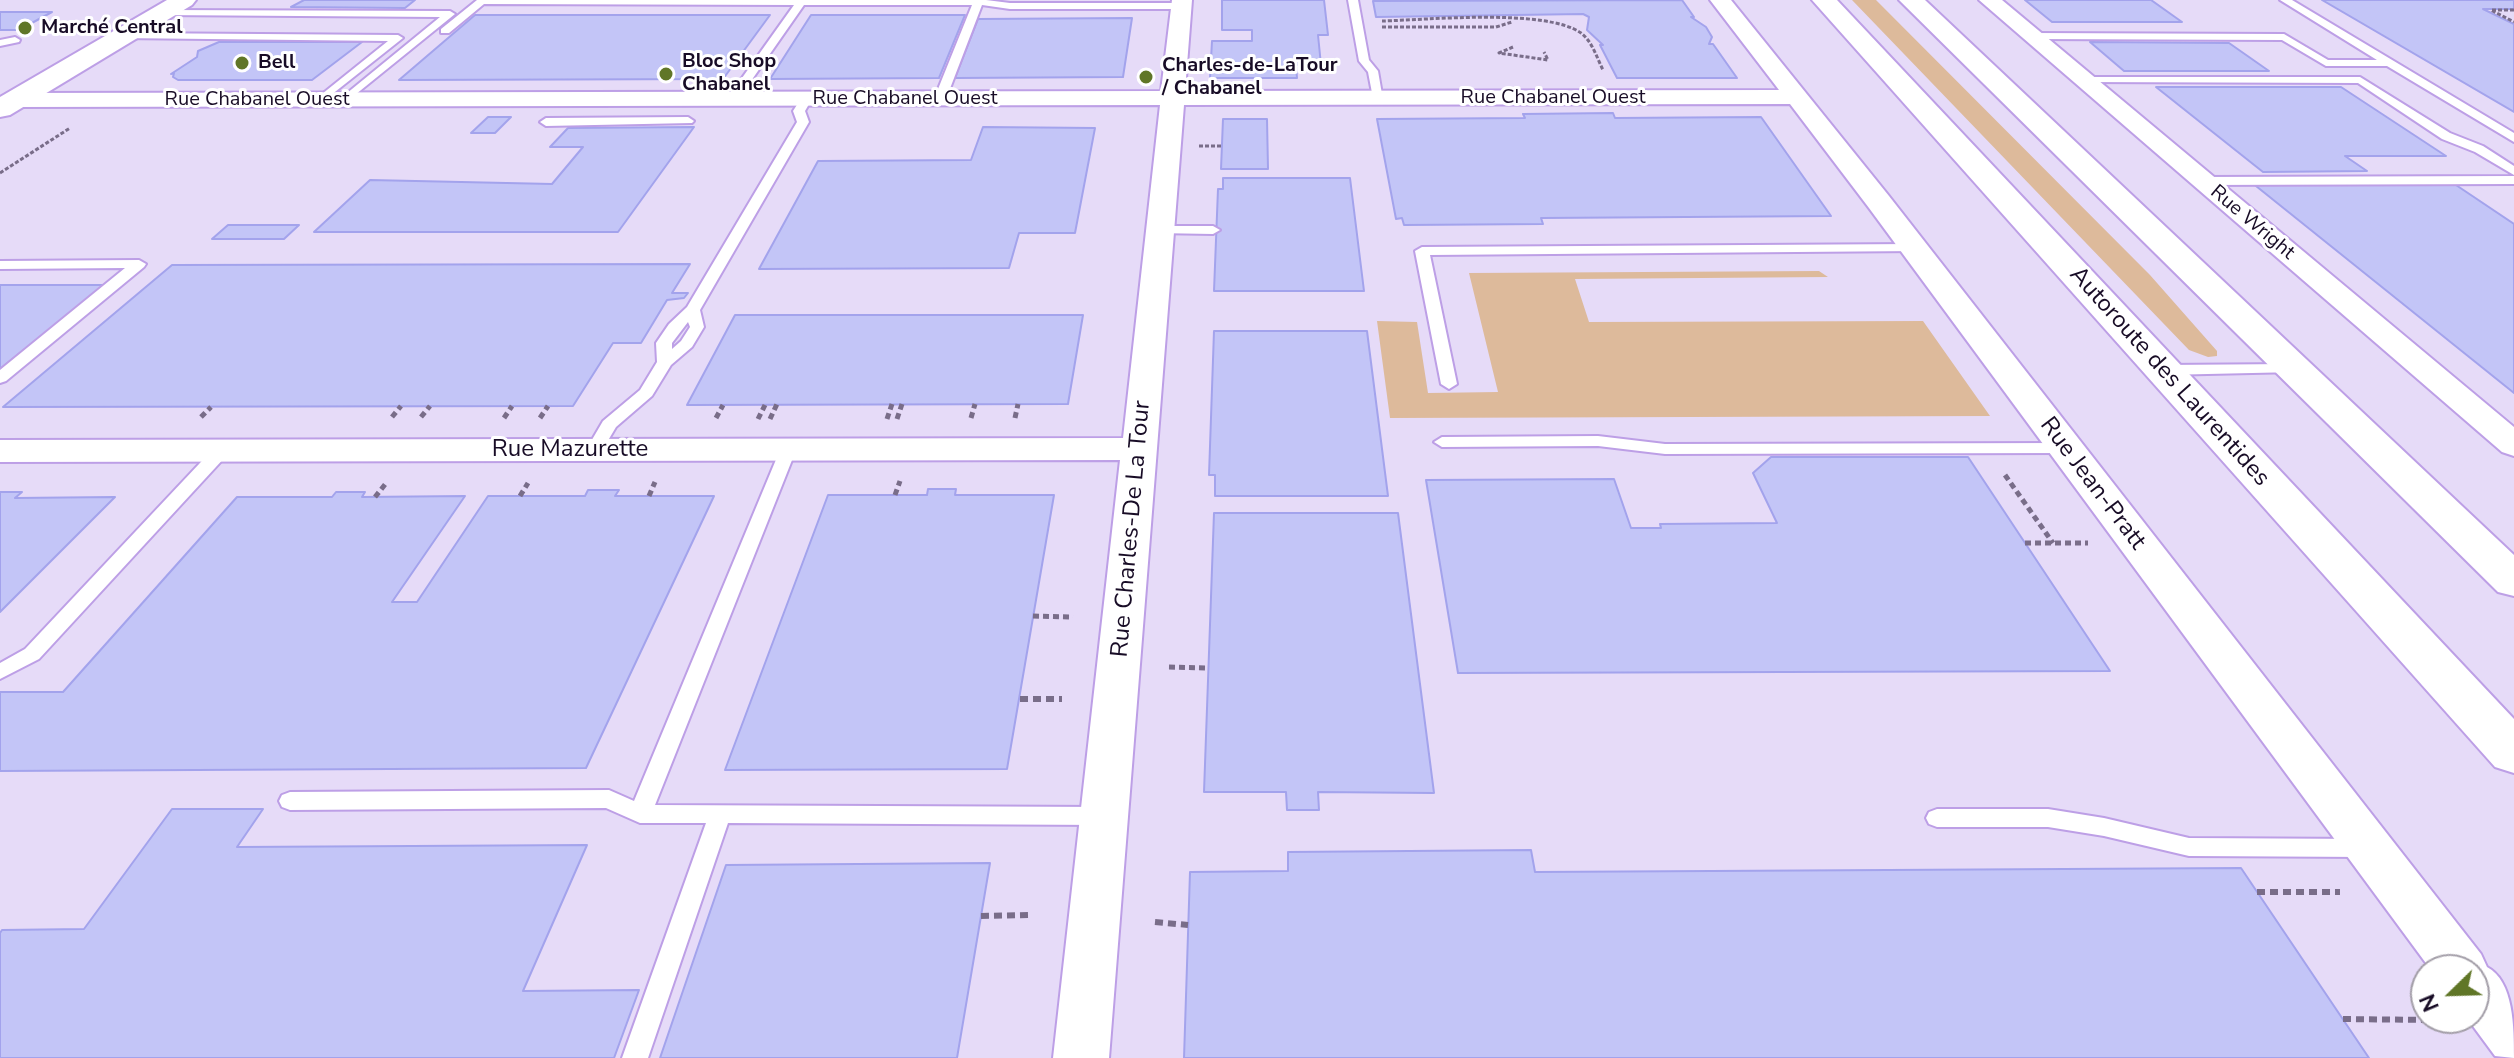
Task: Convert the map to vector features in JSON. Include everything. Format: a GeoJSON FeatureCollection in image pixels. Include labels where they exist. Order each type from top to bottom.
{"type":"FeatureCollection","features":[{"type":"Feature","properties":{"kind":"main road","name":"Autoroute des Laurentides"},"geometry":{"type":"LineString","coordinates":[[1824,0],[2514,753]]}},
{"type":"Feature","properties":{"kind":"main road"},"geometry":{"type":"LineString","coordinates":[[1911,0],[2514,581]]}},
{"type":"Feature","properties":{"kind":"main road"},"geometry":{"type":"LineString","coordinates":[[7,105],[173,7]]}},
{"type":"Feature","properties":{"kind":"street","name":"Rue Jean-Pratt"},"geometry":{"type":"LineString","coordinates":[[1720,0],[1914,248],[2450,954]]}},
{"type":"Feature","properties":{"kind":"street","name":"Rue Wright"},"geometry":{"type":"LineString","coordinates":[[1989,0],[2507,433]]}},
{"type":"Feature","properties":{"kind":"street","name":"Rue Charles-De La Tour"},"geometry":{"type":"LineString","coordinates":[[1081,1058],[1181,3]]}},
{"type":"Feature","properties":{"kind":"street","name":"Rue Chabanel Ouest"},"geometry":{"type":"LineString","coordinates":[[7,105],[343,100],[1795,97]]}},
{"type":"Feature","properties":{"kind":"street","name":"Rue Mazurette"},"geometry":{"type":"LineString","coordinates":[[0,451],[1140,449]]}},
{"type":"Feature","properties":{"kind":"street"},"geometry":{"type":"LineString","coordinates":[[2490,1007],[2514,1038]]}},
{"type":"Feature","properties":{"kind":"lane"},"geometry":{"type":"LineString","coordinates":[[343,100],[483,0],[1181,3]]}},
{"type":"Feature","properties":{"kind":"lane"},"geometry":{"type":"LineString","coordinates":[[1353,0],[1364,61],[1373,71],[1379,98]]}},
{"type":"Feature","properties":{"kind":"lane"},"geometry":{"type":"LineString","coordinates":[[2285,0],[2514,138]]}},
{"type":"Feature","properties":{"kind":"lane"},"geometry":{"type":"LineString","coordinates":[[733,99],[801,2]]}},
{"type":"Feature","properties":{"kind":"lane"},"geometry":{"type":"LineString","coordinates":[[940,99],[978,2]]}},
{"type":"Feature","properties":{"kind":"lane"},"geometry":{"type":"LineString","coordinates":[[173,7],[466,14]]}},
{"type":"Feature","properties":{"kind":"lane"},"geometry":{"type":"LineString","coordinates":[[343,100],[450,14]]}},
{"type":"Feature","properties":{"kind":"lane"},"geometry":{"type":"LineString","coordinates":[[2025,31],[2273,25]]}},
{"type":"Feature","properties":{"kind":"lane"},"geometry":{"type":"LineString","coordinates":[[2025,31],[2284,37],[2326,63],[2390,63]]}},
{"type":"Feature","properties":{"kind":"lane"},"geometry":{"type":"LineString","coordinates":[[123,36],[398,38],[343,100]]}},
{"type":"Feature","properties":{"kind":"lane"},"geometry":{"type":"LineString","coordinates":[[2084,80],[2360,80],[2446,136],[2479,149],[2514,171]]}},
{"type":"Feature","properties":{"kind":"lane"},"geometry":{"type":"LineString","coordinates":[[594,450],[612,420],[650,389],[665,362],[664,343],[674,327],[693,310],[803,122],[799,111],[806,99]]}},
{"type":"Feature","properties":{"kind":"lane"},"geometry":{"type":"LineString","coordinates":[[546,122],[688,121]]}},
{"type":"Feature","properties":{"kind":"lane"},"geometry":{"type":"LineString","coordinates":[[2202,181],[2514,180]]}},
{"type":"Feature","properties":{"kind":"lane"},"geometry":{"type":"LineString","coordinates":[[1160,230],[1213,230]]}},
{"type":"Feature","properties":{"kind":"lane"},"geometry":{"type":"LineString","coordinates":[[1449,384],[1422,251],[1914,248]]}},
{"type":"Feature","properties":{"kind":"lane"},"geometry":{"type":"LineString","coordinates":[[0,265],[139,264],[0,378]]}},
{"type":"Feature","properties":{"kind":"lane"},"geometry":{"type":"LineString","coordinates":[[2163,370],[2292,369]]}},
{"type":"Feature","properties":{"kind":"lane"},"geometry":{"type":"LineString","coordinates":[[1442,442],[1598,441],[1665,449],[2064,448]]}},
{"type":"Feature","properties":{"kind":"lane"},"geometry":{"type":"LineString","coordinates":[[640,814],[788,450]]}},
{"type":"Feature","properties":{"kind":"lane"},"geometry":{"type":"LineString","coordinates":[[0,672],[32,654],[221,451]]}},
{"type":"Feature","properties":{"kind":"lane"},"geometry":{"type":"LineString","coordinates":[[290,801],[609,799],[640,814],[1105,816]]}},
{"type":"Feature","properties":{"kind":"lane"},"geometry":{"type":"LineString","coordinates":[[635,1058],[720,815]]}},
{"type":"Feature","properties":{"kind":"lane"},"geometry":{"type":"LineString","coordinates":[[1937,818],[2048,818],[2104,827],[2189,847],[2369,848]]}},
{"type":"Feature","properties":{"kind":"path"},"geometry":{"type":"LineString","coordinates":[[2514,10],[2491,10],[2514,22]]}},
{"type":"Feature","properties":{"kind":"path"},"geometry":{"type":"LineString","coordinates":[[1494,20],[1496,27]]}},
{"type":"Feature","properties":{"kind":"path"},"geometry":{"type":"LineString","coordinates":[[1372,27],[1496,27],[1533,20]]}},
{"type":"Feature","properties":{"kind":"path"},"geometry":{"type":"LineString","coordinates":[[1371,21],[1533,20],[1566,25],[1579,31],[1587,30]]}},
{"type":"Feature","properties":{"kind":"path"},"geometry":{"type":"LineString","coordinates":[[1408,21],[1410,29]]}},
{"type":"Feature","properties":{"kind":"path"},"geometry":{"type":"LineString","coordinates":[[1431,21],[1432,27]]}},
{"type":"Feature","properties":{"kind":"path"},"geometry":{"type":"LineString","coordinates":[[1457,21],[1459,27]]}},
{"type":"Feature","properties":{"kind":"path"},"geometry":{"type":"LineString","coordinates":[[1579,31],[1605,74]]}},
{"type":"Feature","properties":{"kind":"path"},"geometry":{"type":"LineString","coordinates":[[1513,47],[1499,53],[1548,60],[1544,52]]}},
{"type":"Feature","properties":{"kind":"path"},"geometry":{"type":"LineString","coordinates":[[0,173],[76,124]]}},
{"type":"Feature","properties":{"kind":"path"},"geometry":{"type":"LineString","coordinates":[[1198,146],[1222,146]]}},
{"type":"Feature","properties":{"kind":"path"},"geometry":{"type":"LineString","coordinates":[[2002,471],[2053,543]]}},
{"type":"Feature","properties":{"kind":"path"},"geometry":{"type":"LineString","coordinates":[[375,497],[392,476]]}},
{"type":"Feature","properties":{"kind":"path"},"geometry":{"type":"LineString","coordinates":[[520,496],[533,476]]}},
{"type":"Feature","properties":{"kind":"path"},"geometry":{"type":"LineString","coordinates":[[649,496],[659,476]]}},
{"type":"Feature","properties":{"kind":"path"},"geometry":{"type":"LineString","coordinates":[[2025,543],[2088,543]]}},
{"type":"Feature","properties":{"kind":"path"},"geometry":{"type":"LineString","coordinates":[[1033,616],[1073,617]]}},
{"type":"Feature","properties":{"kind":"path"},"geometry":{"type":"LineString","coordinates":[[1169,667],[1209,668]]}},
{"type":"Feature","properties":{"kind":"path"},"geometry":{"type":"LineString","coordinates":[[1020,699],[1062,699]]}},
{"type":"Feature","properties":{"kind":"path"},"geometry":{"type":"LineString","coordinates":[[2257,892],[2340,892]]}},
{"type":"Feature","properties":{"kind":"path"},"geometry":{"type":"LineString","coordinates":[[981,916],[1032,915]]}},
{"type":"Feature","properties":{"kind":"path"},"geometry":{"type":"LineString","coordinates":[[1155,922],[1188,925]]}},
{"type":"Feature","properties":{"kind":"path"},"geometry":{"type":"LineString","coordinates":[[2343,1019],[2410,1020]]}},
{"type":"Feature","properties":{"kind":"shaded area"},"geometry":{"type":"Polygon","coordinates":[[[1852,0],[1876,0],[2150,275],[2217,351],[2217,356],[2208,357],[2189,350],[1852,0]]]}},
{"type":"Feature","properties":{"kind":"shaded area"},"geometry":{"type":"Polygon","coordinates":[[[1819,271],[1828,277],[1575,279],[1589,322],[1923,321],[1990,416],[1390,418],[1377,321],[1417,322],[1428,393],[1498,392],[1469,273],[1819,271]]]}},
{"type":"Feature","properties":{"kind":"building"},"geometry":{"type":"Polygon","coordinates":[[[304,0],[415,0],[405,8],[291,7],[304,0]]]}},
{"type":"Feature","properties":{"kind":"building"},"geometry":{"type":"Polygon","coordinates":[[[1222,0],[1324,0],[1328,35],[1318,35],[1321,65],[1296,65],[1297,78],[1210,78],[1212,41],[1252,41],[1252,30],[1222,30],[1222,0]]]}},
{"type":"Feature","properties":{"kind":"building"},"geometry":{"type":"Polygon","coordinates":[[[1682,0],[1694,17],[1691,17],[1706,27],[1712,37],[1709,44],[1713,44],[1737,78],[1617,78],[1600,45],[1603,45],[1587,30],[1589,17],[1583,14],[1376,17],[1373,1],[1682,0]]]}},
{"type":"Feature","properties":{"kind":"building"},"geometry":{"type":"Polygon","coordinates":[[[2025,0],[2151,0],[2182,22],[2052,22],[2025,0]]]}},
{"type":"Feature","properties":{"kind":"building"},"geometry":{"type":"Polygon","coordinates":[[[2322,0],[2514,0],[2514,9],[2483,9],[2514,24],[2514,112],[2322,0]]]}},
{"type":"Feature","properties":{"kind":"building"},"geometry":{"type":"Polygon","coordinates":[[[0,12],[52,12],[19,30],[0,30],[0,12]]]}},
{"type":"Feature","properties":{"kind":"building"},"geometry":{"type":"Polygon","coordinates":[[[475,15],[770,15],[723,79],[399,80],[475,15]]]}},
{"type":"Feature","properties":{"kind":"building"},"geometry":{"type":"Polygon","coordinates":[[[811,15],[965,15],[939,78],[770,79],[811,15]]]}},
{"type":"Feature","properties":{"kind":"building"},"geometry":{"type":"Polygon","coordinates":[[[1132,18],[1123,77],[955,78],[978,19],[1132,18]]]}},
{"type":"Feature","properties":{"kind":"building"},"geometry":{"type":"Polygon","coordinates":[[[219,42],[362,42],[312,80],[178,80],[173,77],[174,73],[171,74],[197,57],[198,51],[219,42]]]}},
{"type":"Feature","properties":{"kind":"building"},"geometry":{"type":"Polygon","coordinates":[[[2090,42],[2229,43],[2269,71],[2124,71],[2090,42]]]}},
{"type":"Feature","properties":{"kind":"building"},"geometry":{"type":"Polygon","coordinates":[[[2156,87],[2341,87],[2446,156],[2345,156],[2367,171],[2263,172],[2156,87]]]}},
{"type":"Feature","properties":{"kind":"building"},"geometry":{"type":"Polygon","coordinates":[[[1613,113],[1615,118],[1761,117],[1831,216],[1541,218],[1543,224],[1404,225],[1402,218],[1396,219],[1377,119],[1525,118],[1523,114],[1613,113]]]}},
{"type":"Feature","properties":{"kind":"building"},"geometry":{"type":"Polygon","coordinates":[[[488,117],[511,117],[495,133],[471,133],[488,117]]]}},
{"type":"Feature","properties":{"kind":"building"},"geometry":{"type":"Polygon","coordinates":[[[1223,119],[1267,119],[1268,169],[1221,169],[1223,119]]]}},
{"type":"Feature","properties":{"kind":"building"},"geometry":{"type":"Polygon","coordinates":[[[694,127],[618,232],[314,232],[370,180],[552,184],[583,147],[550,147],[568,128],[694,127]]]}},
{"type":"Feature","properties":{"kind":"building"},"geometry":{"type":"Polygon","coordinates":[[[983,127],[1095,128],[1075,233],[1019,233],[1009,268],[759,269],[818,161],[971,160],[983,127]]]}},
{"type":"Feature","properties":{"kind":"building"},"geometry":{"type":"Polygon","coordinates":[[[1223,178],[1350,178],[1364,291],[1214,291],[1218,189],[1223,189],[1223,178]]]}},
{"type":"Feature","properties":{"kind":"building"},"geometry":{"type":"Polygon","coordinates":[[[2450,181],[2514,224],[2514,393],[2251,182],[2450,181]]]}},
{"type":"Feature","properties":{"kind":"building"},"geometry":{"type":"Polygon","coordinates":[[[228,225],[299,225],[284,239],[212,239],[228,225]]]}},
{"type":"Feature","properties":{"kind":"building"},"geometry":{"type":"Polygon","coordinates":[[[690,264],[672,293],[688,293],[684,298],[667,300],[641,343],[613,343],[573,406],[3,407],[172,265],[690,264]]]}},
{"type":"Feature","properties":{"kind":"building"},"geometry":{"type":"Polygon","coordinates":[[[0,285],[105,285],[0,369],[0,285]]]}},
{"type":"Feature","properties":{"kind":"building"},"geometry":{"type":"Polygon","coordinates":[[[735,315],[1083,315],[1068,404],[687,405],[735,315]]]}},
{"type":"Feature","properties":{"kind":"building"},"geometry":{"type":"Polygon","coordinates":[[[1214,331],[1367,331],[1388,496],[1215,496],[1215,475],[1209,475],[1214,331]]]}},
{"type":"Feature","properties":{"kind":"building"},"geometry":{"type":"Polygon","coordinates":[[[1771,457],[1968,457],[2110,671],[1458,673],[1426,480],[1614,479],[1631,528],[1661,528],[1660,524],[1777,523],[1753,473],[1771,457]]]}},
{"type":"Feature","properties":{"kind":"building"},"geometry":{"type":"Polygon","coordinates":[[[928,489],[956,489],[955,495],[1054,495],[1007,769],[725,770],[828,495],[927,495],[928,489]]]}},
{"type":"Feature","properties":{"kind":"building"},"geometry":{"type":"Polygon","coordinates":[[[588,490],[619,490],[615,496],[714,496],[586,768],[0,771],[0,692],[63,692],[237,497],[332,497],[336,492],[365,492],[362,497],[465,496],[392,602],[417,602],[488,496],[585,496],[588,490]]]}},
{"type":"Feature","properties":{"kind":"building"},"geometry":{"type":"Polygon","coordinates":[[[0,492],[22,492],[15,498],[115,497],[0,612],[0,492]]]}},
{"type":"Feature","properties":{"kind":"building"},"geometry":{"type":"Polygon","coordinates":[[[1214,513],[1398,513],[1434,793],[1318,792],[1319,810],[1287,810],[1286,792],[1204,792],[1214,513]]]}},
{"type":"Feature","properties":{"kind":"building"},"geometry":{"type":"Polygon","coordinates":[[[172,809],[263,809],[237,847],[587,845],[523,991],[639,990],[614,1058],[0,1058],[2,930],[84,929],[172,809]]]}},
{"type":"Feature","properties":{"kind":"building"},"geometry":{"type":"Polygon","coordinates":[[[1531,850],[1535,872],[2241,868],[2369,1058],[1184,1058],[1190,872],[1288,871],[1288,852],[1531,850]]]}},
{"type":"Feature","properties":{"kind":"building"},"geometry":{"type":"Polygon","coordinates":[[[990,863],[957,1058],[660,1058],[726,865],[990,863]]]}},
{"type":"Feature","properties":{"kind":"place","name":"Marché Central"},"geometry":{"type":"Point","coordinates":[25,28]}},
{"type":"Feature","properties":{"kind":"place","name":"Bell"},"geometry":{"type":"Point","coordinates":[242,63]}},
{"type":"Feature","properties":{"kind":"place","name":"Bloc Shop Chabanel"},"geometry":{"type":"Point","coordinates":[666,74]}},
{"type":"Feature","properties":{"kind":"place","name":"Charles-de-LaTour / Chabanel"},"geometry":{"type":"Point","coordinates":[1146,77]}}]}
